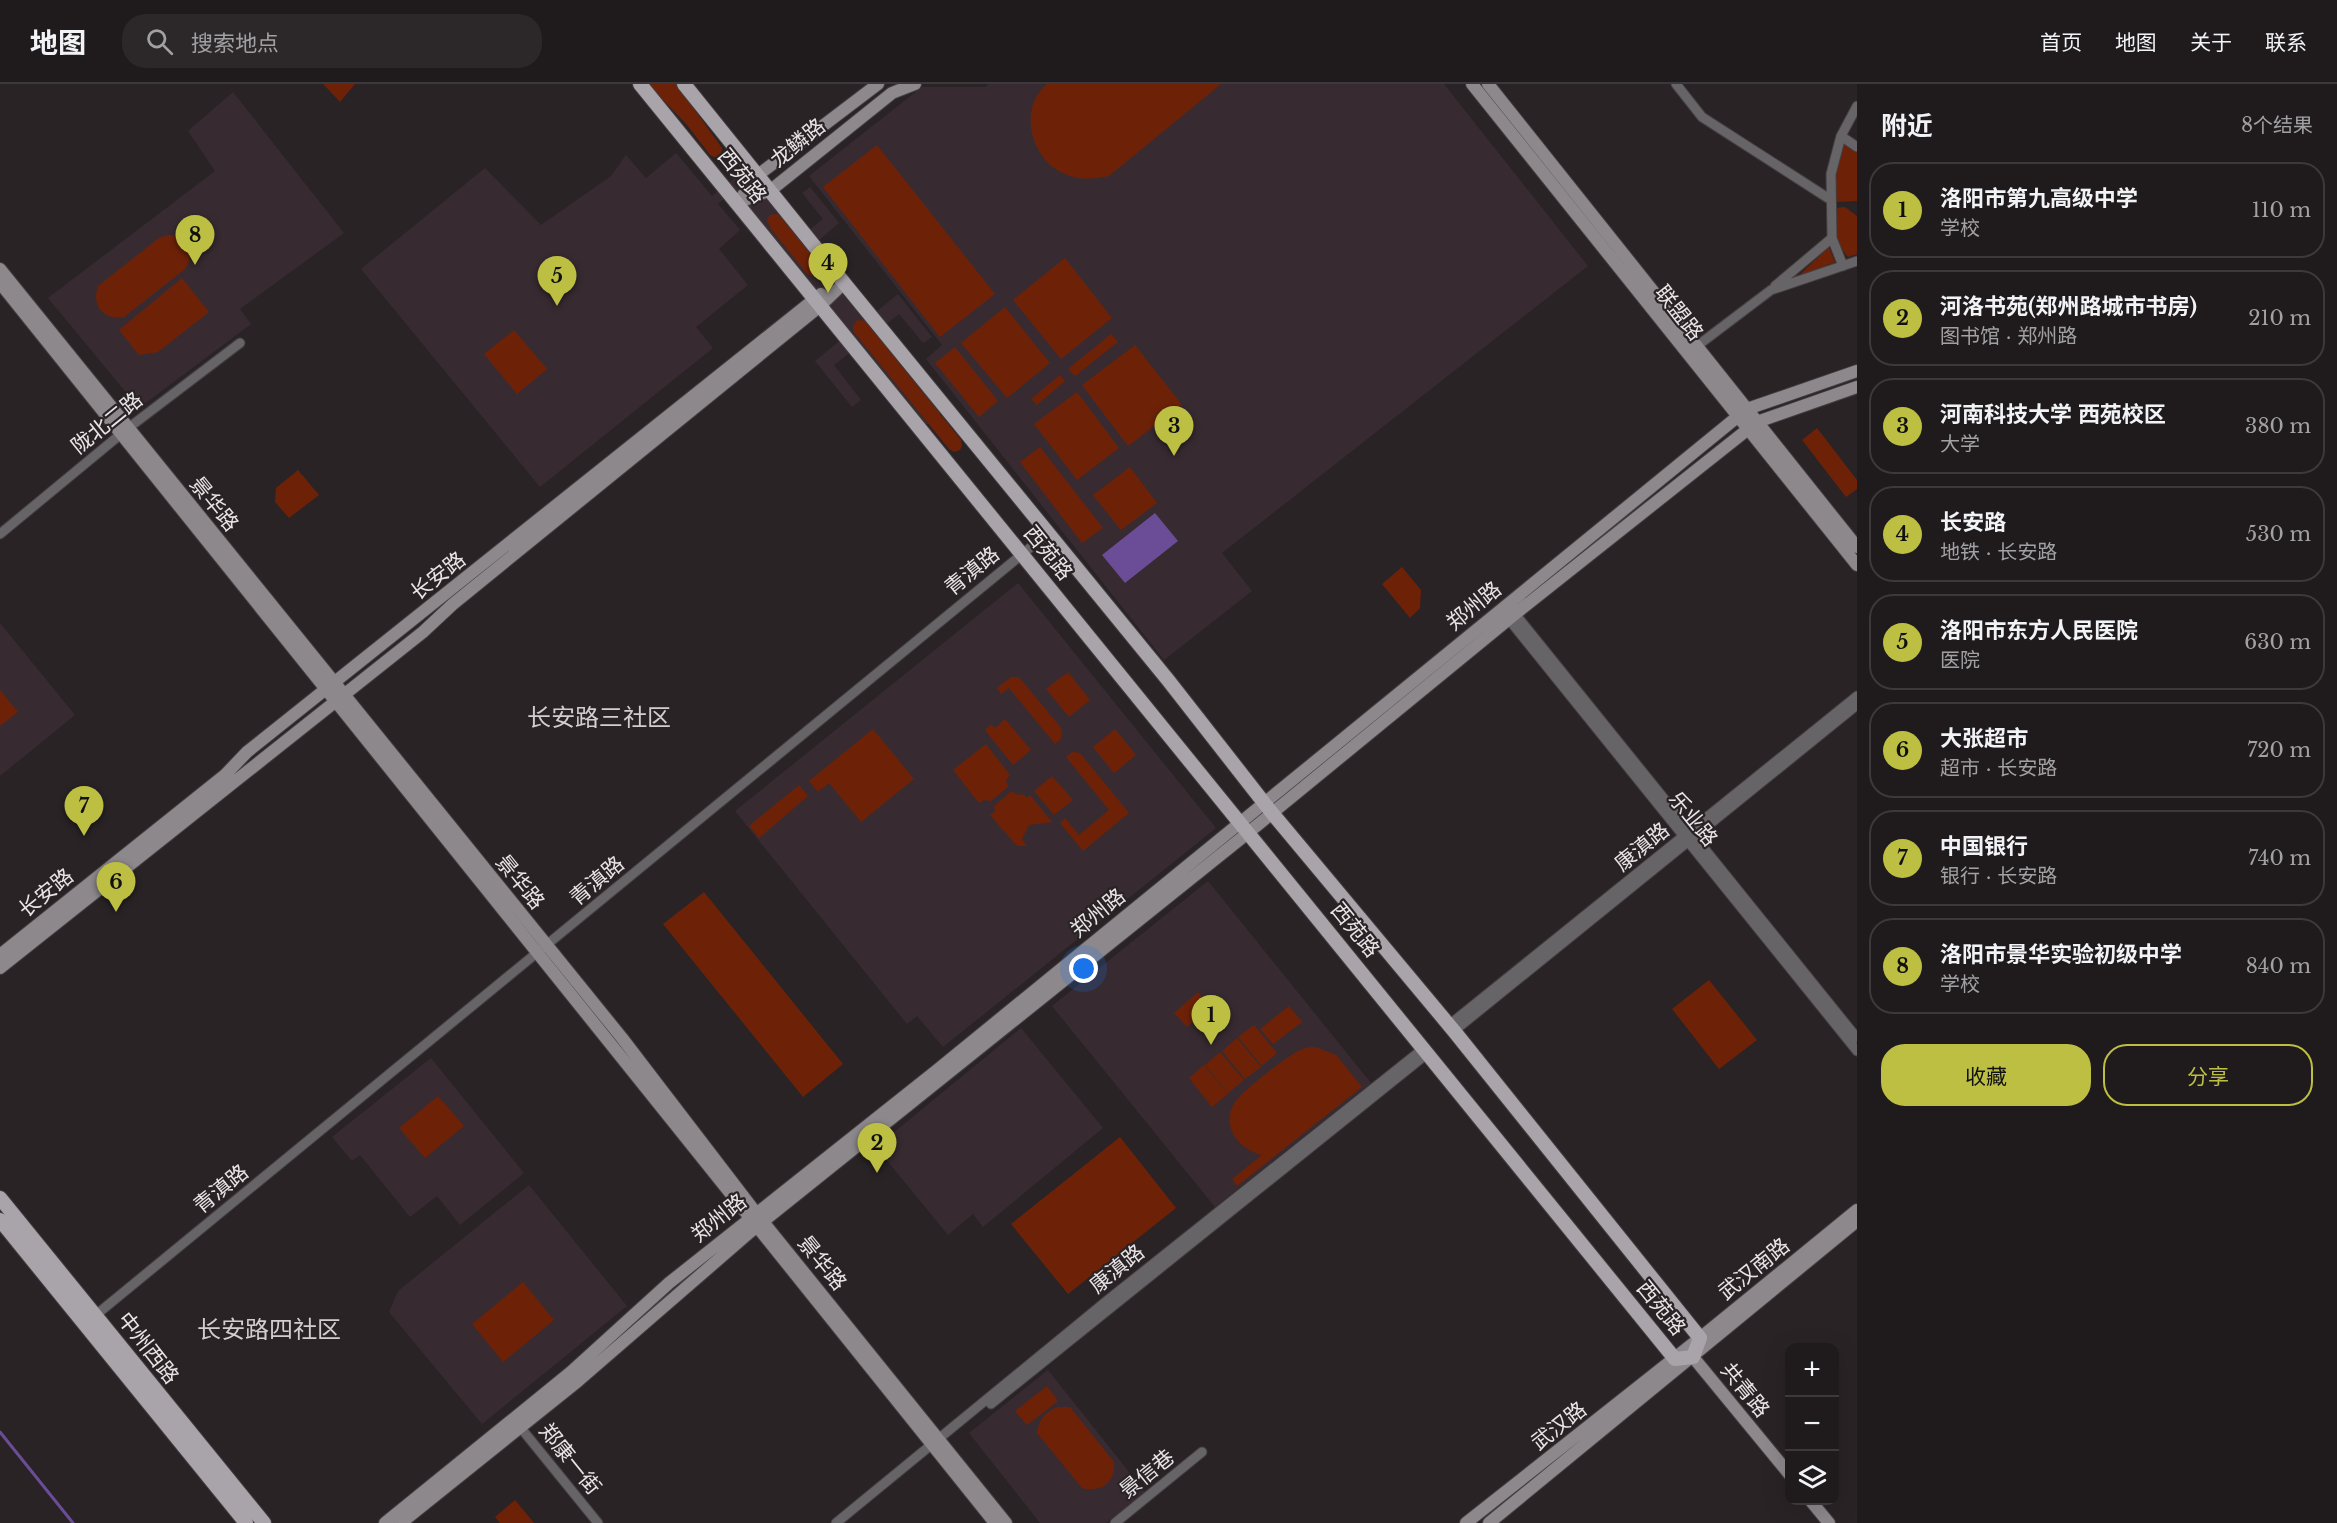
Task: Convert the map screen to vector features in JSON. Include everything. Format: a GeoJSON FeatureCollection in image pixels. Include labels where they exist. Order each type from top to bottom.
{"type":"FeatureCollection","features":[{"type":"Feature","properties":{"kind":"main road","name":"西苑路"},"geometry":{"type":"LineString","coordinates":[[640,84],[1674,1359],[1693,1358],[1700,1338],[1452,1028],[1268,807],[684,84]]}},
{"type":"Feature","properties":{"kind":"main road","name":"龙鳞路"},"geometry":{"type":"LineString","coordinates":[[737,203],[758,175],[878,84]]}},
{"type":"Feature","properties":{"kind":"main road","name":"龙鳞路"},"geometry":{"type":"LineString","coordinates":[[737,203],[771,190],[892,93],[915,84]]}},
{"type":"Feature","properties":{"kind":"main road","name":"联盟路"},"geometry":{"type":"LineString","coordinates":[[1472,84],[1857,565]]}},
{"type":"Feature","properties":{"kind":"main road","name":"联盟路"},"geometry":{"type":"LineString","coordinates":[[1488,84],[1857,547]]}},
{"type":"Feature","properties":{"kind":"main road","name":"景华路"},"geometry":{"type":"LineString","coordinates":[[0,269],[124,432]]}},
{"type":"Feature","properties":{"kind":"main road","name":"景华路"},"geometry":{"type":"LineString","coordinates":[[0,283],[124,432],[542,949],[937,1444],[1006,1523]]}},
{"type":"Feature","properties":{"kind":"main road","name":"长安路"},"geometry":{"type":"LineString","coordinates":[[0,955],[225,775],[247,752],[628,450],[844,283]]}},
{"type":"Feature","properties":{"kind":"main road","name":"长安路"},"geometry":{"type":"LineString","coordinates":[[0,968],[339,699],[817,303]]}},
{"type":"Feature","properties":{"kind":"main road","name":"郑州路"},"geometry":{"type":"LineString","coordinates":[[401,1523],[517,1423],[669,1283],[756,1220],[936,1071],[1244,827],[1508,612],[1747,409],[1857,371]]}},
{"type":"Feature","properties":{"kind":"main road","name":"郑州路"},"geometry":{"type":"LineString","coordinates":[[1508,612],[1757,422],[1857,387]]}},
{"type":"Feature","properties":{"kind":"main road","name":"中州西路"},"geometry":{"type":"LineString","coordinates":[[0,1198],[246,1523]]}},
{"type":"Feature","properties":{"kind":"main road","name":"武汉南路"},"geometry":{"type":"LineString","coordinates":[[1674,1359],[1857,1210]]}},
{"type":"Feature","properties":{"kind":"main road","name":"中州西路"},"geometry":{"type":"LineString","coordinates":[[0,1220],[90,1319],[264,1523]]}},
{"type":"Feature","properties":{"kind":"main road","name":"武汉南路"},"geometry":{"type":"LineString","coordinates":[[1693,1358],[1857,1221]]}},
{"type":"Feature","properties":{"kind":"main road","name":"武汉路"},"geometry":{"type":"LineString","coordinates":[[1489,1523],[1693,1358]]}},
{"type":"Feature","properties":{"kind":"main road","name":"共青路"},"geometry":{"type":"LineString","coordinates":[[1693,1358],[1785,1469]]}},
{"type":"Feature","properties":{"kind":"main road","name":"武汉路"},"geometry":{"type":"LineString","coordinates":[[1466,1523],[1674,1359]]}},
{"type":"Feature","properties":{"kind":"main road","name":"郑州路"},"geometry":{"type":"LineString","coordinates":[[385,1523],[517,1423]]}},
{"type":"Feature","properties":{"kind":"main road","name":"景华路"},"geometry":{"type":"LineString","coordinates":[[937,1444],[995,1523]]}},
{"type":"Feature","properties":{"kind":"main road"},"geometry":{"type":"LineString","coordinates":[[1814,1505],[1828,1523]]}},
{"type":"Feature","properties":{"kind":"street"},"geometry":{"type":"LineString","coordinates":[[1676,84],[1702,117],[1831,200]]}},
{"type":"Feature","properties":{"kind":"street"},"geometry":{"type":"LineString","coordinates":[[1843,266],[1832,238],[1831,174],[1841,136],[1857,106]]}},
{"type":"Feature","properties":{"kind":"street"},"geometry":{"type":"LineString","coordinates":[[1841,136],[1857,147]]}},
{"type":"Feature","properties":{"kind":"street"},"geometry":{"type":"LineString","coordinates":[[1697,346],[1771,290],[1832,238]]}},
{"type":"Feature","properties":{"kind":"street"},"geometry":{"type":"LineString","coordinates":[[1771,290],[1857,261]]}},
{"type":"Feature","properties":{"kind":"street","name":"陇北二路"},"geometry":{"type":"LineString","coordinates":[[0,534],[124,432],[240,343]]}},
{"type":"Feature","properties":{"kind":"street","name":"青滇路"},"geometry":{"type":"LineString","coordinates":[[90,1319],[1048,532]]}},
{"type":"Feature","properties":{"kind":"street","name":"乐业路"},"geometry":{"type":"LineString","coordinates":[[1508,612],[1857,1051]]}},
{"type":"Feature","properties":{"kind":"street","name":"康滇路"},"geometry":{"type":"LineString","coordinates":[[1689,837],[1857,696]]}},
{"type":"Feature","properties":{"kind":"street","name":"康滇路"},"geometry":{"type":"LineString","coordinates":[[1452,1028],[1857,705]]}},
{"type":"Feature","properties":{"kind":"street","name":"乐业路"},"geometry":{"type":"LineString","coordinates":[[1689,837],[1857,1038]]}},
{"type":"Feature","properties":{"kind":"street","name":"康滇路"},"geometry":{"type":"LineString","coordinates":[[845,1523],[1109,1299],[1426,1051]]}},
{"type":"Feature","properties":{"kind":"street","name":"郑康一街"},"geometry":{"type":"LineString","coordinates":[[517,1423],[598,1523]]}},
{"type":"Feature","properties":{"kind":"street","name":"康滇路"},"geometry":{"type":"LineString","coordinates":[[836,1523],[937,1444]]}},
{"type":"Feature","properties":{"kind":"street","name":"景信巷"},"geometry":{"type":"LineString","coordinates":[[1115,1523],[1202,1452]]}},
{"type":"Feature","properties":{"kind":"shaded area"},"geometry":{"type":"Polygon","coordinates":[[[323,84],[355,84],[340,102],[323,84]]]}},
{"type":"Feature","properties":{"kind":"shaded area"},"geometry":{"type":"Polygon","coordinates":[[[648,84],[676,84],[722,148],[721,157],[710,155],[687,125],[648,84]]]}},
{"type":"Feature","properties":{"kind":"shaded area"},"geometry":{"type":"Polygon","coordinates":[[[989,84],[1444,84],[1588,266],[1222,553],[1252,591],[1164,660],[926,359],[942,345],[809,176],[922,87],[986,87],[989,84]]]}},
{"type":"Feature","properties":{"kind":"shaded area"},"geometry":{"type":"Polygon","coordinates":[[[1047,84],[1221,84],[1109,176],[1086,179],[1069,176],[1052,166],[1042,156],[1036,145],[1031,119],[1033,106],[1038,94],[1047,84]]]}},
{"type":"Feature","properties":{"kind":"shaded area"},"geometry":{"type":"Polygon","coordinates":[[[233,92],[344,233],[240,309],[251,324],[139,408],[48,298],[215,171],[188,131],[233,92]]]}},
{"type":"Feature","properties":{"kind":"shaded area"},"geometry":{"type":"Polygon","coordinates":[[[1844,141],[1857,150],[1857,201],[1835,202],[1835,174],[1844,141]]]}},
{"type":"Feature","properties":{"kind":"shaded area"},"geometry":{"type":"Polygon","coordinates":[[[877,145],[995,294],[940,337],[823,187],[877,145]]]}},
{"type":"Feature","properties":{"kind":"shaded area"},"geometry":{"type":"Polygon","coordinates":[[[676,153],[712,196],[748,167],[803,235],[823,219],[802,193],[810,187],[839,223],[812,246],[870,317],[898,294],[932,337],[923,343],[899,314],[879,330],[944,411],[917,432],[852,351],[834,365],[861,400],[852,407],[815,361],[842,339],[727,196],[718,204],[740,230],[719,249],[748,285],[696,327],[713,348],[540,487],[361,269],[485,168],[541,225],[611,176],[626,155],[646,178],[676,153]]]}},
{"type":"Feature","properties":{"kind":"shaded area"},"geometry":{"type":"Polygon","coordinates":[[[1845,207],[1857,216],[1857,254],[1848,257],[1838,239],[1835,222],[1835,208],[1845,207]]]}},
{"type":"Feature","properties":{"kind":"shaded area"},"geometry":{"type":"Polygon","coordinates":[[[776,214],[822,268],[823,271],[818,278],[807,274],[771,229],[767,220],[770,215],[776,214]]]}},
{"type":"Feature","properties":{"kind":"shaded area"},"geometry":{"type":"Polygon","coordinates":[[[175,235],[187,244],[190,250],[189,262],[185,269],[124,317],[111,317],[101,311],[96,300],[98,286],[159,238],[175,235]]]}},
{"type":"Feature","properties":{"kind":"shaded area"},"geometry":{"type":"Polygon","coordinates":[[[1829,247],[1835,262],[1797,277],[1829,247]]]}},
{"type":"Feature","properties":{"kind":"shaded area"},"geometry":{"type":"Polygon","coordinates":[[[1065,258],[1112,318],[1061,359],[1013,300],[1065,258]]]}},
{"type":"Feature","properties":{"kind":"shaded area"},"geometry":{"type":"Polygon","coordinates":[[[182,278],[209,312],[158,352],[139,355],[119,330],[182,278]]]}},
{"type":"Feature","properties":{"kind":"shaded area"},"geometry":{"type":"Polygon","coordinates":[[[1005,307],[1050,363],[1007,398],[961,343],[1005,307]]]}},
{"type":"Feature","properties":{"kind":"shaded area"},"geometry":{"type":"Polygon","coordinates":[[[857,320],[865,321],[961,440],[960,450],[954,452],[949,449],[853,331],[857,320]]]}},
{"type":"Feature","properties":{"kind":"shaded area"},"geometry":{"type":"Polygon","coordinates":[[[514,330],[547,369],[517,394],[484,354],[514,330]]]}},
{"type":"Feature","properties":{"kind":"shaded area"},"geometry":{"type":"Polygon","coordinates":[[[1111,334],[1118,342],[1075,376],[1068,369],[1111,334]]]}},
{"type":"Feature","properties":{"kind":"shaded area"},"geometry":{"type":"Polygon","coordinates":[[[1135,345],[1182,405],[1128,446],[1082,385],[1135,345]]]}},
{"type":"Feature","properties":{"kind":"shaded area"},"geometry":{"type":"Polygon","coordinates":[[[955,347],[998,401],[979,417],[935,363],[955,347]]]}},
{"type":"Feature","properties":{"kind":"shaded area"},"geometry":{"type":"Polygon","coordinates":[[[1060,375],[1065,381],[1037,405],[1031,399],[1060,375]]]}},
{"type":"Feature","properties":{"kind":"shaded area"},"geometry":{"type":"Polygon","coordinates":[[[1077,392],[1119,448],[1077,480],[1034,424],[1077,392]]]}},
{"type":"Feature","properties":{"kind":"shaded area"},"geometry":{"type":"Polygon","coordinates":[[[1817,428],[1857,480],[1857,489],[1846,497],[1802,440],[1817,428]]]}},
{"type":"Feature","properties":{"kind":"shaded area"},"geometry":{"type":"Polygon","coordinates":[[[1040,447],[1103,528],[1082,543],[1020,462],[1040,447]]]}},
{"type":"Feature","properties":{"kind":"shaded area"},"geometry":{"type":"Polygon","coordinates":[[[1130,467],[1157,503],[1121,530],[1093,495],[1130,467]]]}},
{"type":"Feature","properties":{"kind":"shaded area"},"geometry":{"type":"Polygon","coordinates":[[[298,470],[319,495],[289,518],[275,502],[276,488],[298,470]]]}},
{"type":"Feature","properties":{"kind":"shaded area"},"geometry":{"type":"Polygon","coordinates":[[[1155,513],[1178,541],[1125,583],[1102,555],[1155,513]]]}},
{"type":"Feature","properties":{"kind":"shaded area"},"geometry":{"type":"Polygon","coordinates":[[[1402,567],[1421,590],[1420,608],[1410,618],[1382,584],[1402,567]]]}},
{"type":"Feature","properties":{"kind":"shaded area"},"geometry":{"type":"Polygon","coordinates":[[[1018,583],[1216,828],[943,1047],[917,1016],[907,1024],[735,811],[1018,583]]]}},
{"type":"Feature","properties":{"kind":"shaded area"},"geometry":{"type":"Polygon","coordinates":[[[0,623],[75,715],[0,776],[0,623]]]}},
{"type":"Feature","properties":{"kind":"shaded area"},"geometry":{"type":"Polygon","coordinates":[[[1068,672],[1090,700],[1069,717],[1046,689],[1068,672]]]}},
{"type":"Feature","properties":{"kind":"shaded area"},"geometry":{"type":"Polygon","coordinates":[[[1011,677],[1019,677],[1062,729],[1061,739],[1055,744],[1009,688],[1001,694],[997,688],[1011,677]]]}},
{"type":"Feature","properties":{"kind":"shaded area"},"geometry":{"type":"Polygon","coordinates":[[[0,690],[18,712],[0,726],[0,690]]]}},
{"type":"Feature","properties":{"kind":"shaded area"},"geometry":{"type":"Polygon","coordinates":[[[1005,719],[1031,750],[1013,765],[985,730],[991,724],[995,728],[1005,719]]]}},
{"type":"Feature","properties":{"kind":"shaded area"},"geometry":{"type":"Polygon","coordinates":[[[873,729],[914,779],[861,822],[829,783],[818,792],[809,781],[873,729]]]}},
{"type":"Feature","properties":{"kind":"shaded area"},"geometry":{"type":"Polygon","coordinates":[[[1115,729],[1136,755],[1114,773],[1093,747],[1115,729]]]}},
{"type":"Feature","properties":{"kind":"shaded area"},"geometry":{"type":"Polygon","coordinates":[[[986,744],[1010,775],[1006,780],[1008,787],[991,801],[984,800],[979,803],[953,770],[986,744]]]}},
{"type":"Feature","properties":{"kind":"shaded area"},"geometry":{"type":"Polygon","coordinates":[[[1072,752],[1080,753],[1129,813],[1083,851],[1060,823],[1065,818],[1079,835],[1109,810],[1066,757],[1072,752]]]}},
{"type":"Feature","properties":{"kind":"shaded area"},"geometry":{"type":"Polygon","coordinates":[[[1052,776],[1073,800],[1054,815],[1034,791],[1052,776]]]}},
{"type":"Feature","properties":{"kind":"shaded area"},"geometry":{"type":"Polygon","coordinates":[[[799,785],[808,796],[759,838],[749,826],[799,785]]]}},
{"type":"Feature","properties":{"kind":"shaded area"},"geometry":{"type":"Polygon","coordinates":[[[1012,791],[1018,795],[1023,794],[1027,798],[1030,795],[1052,822],[1029,825],[1022,839],[1027,846],[1017,846],[990,815],[995,811],[994,806],[1012,791]]]}},
{"type":"Feature","properties":{"kind":"shaded area"},"geometry":{"type":"Polygon","coordinates":[[[1208,881],[1371,1083],[1215,1207],[1052,1006],[1208,881]]]}},
{"type":"Feature","properties":{"kind":"shaded area"},"geometry":{"type":"Polygon","coordinates":[[[704,892],[843,1064],[803,1097],[663,924],[704,892]]]}},
{"type":"Feature","properties":{"kind":"shaded area"},"geometry":{"type":"Polygon","coordinates":[[[1709,980],[1757,1040],[1719,1069],[1672,1009],[1709,980]]]}},
{"type":"Feature","properties":{"kind":"shaded area"},"geometry":{"type":"Polygon","coordinates":[[[1198,992],[1211,1007],[1187,1027],[1174,1013],[1198,992]]]}},
{"type":"Feature","properties":{"kind":"shaded area"},"geometry":{"type":"Polygon","coordinates":[[[1289,1006],[1302,1022],[1273,1044],[1260,1029],[1289,1006]]]}},
{"type":"Feature","properties":{"kind":"shaded area"},"geometry":{"type":"Polygon","coordinates":[[[1254,1025],[1277,1053],[1262,1066],[1238,1037],[1254,1025]]]}},
{"type":"Feature","properties":{"kind":"shaded area"},"geometry":{"type":"Polygon","coordinates":[[[1021,1028],[1103,1128],[983,1227],[973,1214],[948,1235],[876,1147],[1021,1028]]]}},
{"type":"Feature","properties":{"kind":"shaded area"},"geometry":{"type":"Polygon","coordinates":[[[1237,1038],[1261,1067],[1245,1079],[1222,1051],[1237,1038]]]}},
{"type":"Feature","properties":{"kind":"shaded area"},"geometry":{"type":"Polygon","coordinates":[[[1316,1047],[1336,1055],[1362,1087],[1237,1186],[1232,1179],[1262,1155],[1253,1152],[1239,1142],[1234,1135],[1230,1119],[1235,1102],[1274,1067],[1304,1048],[1316,1047]]]}},
{"type":"Feature","properties":{"kind":"shaded area"},"geometry":{"type":"Polygon","coordinates":[[[1220,1052],[1244,1080],[1228,1093],[1205,1065],[1220,1052]]]}},
{"type":"Feature","properties":{"kind":"shaded area"},"geometry":{"type":"Polygon","coordinates":[[[431,1058],[524,1173],[460,1225],[437,1196],[410,1217],[360,1155],[352,1161],[332,1137],[431,1058]]]}},
{"type":"Feature","properties":{"kind":"shaded area"},"geometry":{"type":"Polygon","coordinates":[[[1204,1065],[1228,1094],[1212,1107],[1189,1078],[1204,1065]]]}},
{"type":"Feature","properties":{"kind":"shaded area"},"geometry":{"type":"Polygon","coordinates":[[[438,1096],[464,1126],[425,1158],[399,1128],[438,1096]]]}},
{"type":"Feature","properties":{"kind":"shaded area"},"geometry":{"type":"Polygon","coordinates":[[[1120,1137],[1176,1208],[1068,1294],[1011,1224],[1120,1137]]]}},
{"type":"Feature","properties":{"kind":"shaded area"},"geometry":{"type":"Polygon","coordinates":[[[529,1185],[627,1306],[482,1424],[389,1312],[398,1291],[529,1185]]]}},
{"type":"Feature","properties":{"kind":"shaded area"},"geometry":{"type":"Polygon","coordinates":[[[523,1282],[554,1320],[503,1362],[472,1324],[523,1282]]]}},
{"type":"Feature","properties":{"kind":"shaded area"},"geometry":{"type":"Polygon","coordinates":[[[1048,1370],[1145,1492],[1106,1523],[1040,1523],[969,1433],[1048,1370]]]}},
{"type":"Feature","properties":{"kind":"shaded area"},"geometry":{"type":"Polygon","coordinates":[[[1047,1386],[1058,1401],[1027,1425],[1015,1411],[1047,1386]]]}},
{"type":"Feature","properties":{"kind":"shaded area"},"geometry":{"type":"Polygon","coordinates":[[[1058,1407],[1070,1407],[1114,1462],[1113,1475],[1101,1487],[1082,1488],[1037,1433],[1043,1417],[1058,1407]]]}},
{"type":"Feature","properties":{"kind":"shaded area"},"geometry":{"type":"Polygon","coordinates":[[[515,1500],[534,1523],[500,1523],[495,1517],[515,1500]]]}},
{"type":"Feature","properties":{"kind":"waterway"},"geometry":{"type":"LineString","coordinates":[[0,1432],[73,1523]]}},
{"type":"Feature","properties":{"kind":"place","name":"洛阳市景华实验初级中学"},"geometry":{"type":"Point","coordinates":[195,265]}},
{"type":"Feature","properties":{"kind":"place","name":"长安路"},"geometry":{"type":"Point","coordinates":[828,293]}},
{"type":"Feature","properties":{"kind":"place","name":"洛阳市东方人民医院"},"geometry":{"type":"Point","coordinates":[557,306]}},
{"type":"Feature","properties":{"kind":"place","name":"河南科技大学 西苑校区"},"geometry":{"type":"Point","coordinates":[1174,456]}},
{"type":"Feature","properties":{"kind":"place","name":"中国银行"},"geometry":{"type":"Point","coordinates":[84,836]}},
{"type":"Feature","properties":{"kind":"place","name":"大张超市"},"geometry":{"type":"Point","coordinates":[116,912]}},
{"type":"Feature","properties":{"kind":"place","name":"洛阳市第九高级中学"},"geometry":{"type":"Point","coordinates":[1211,1045]}},
{"type":"Feature","properties":{"kind":"place","name":"河洛书苑(郑州路城市书房)"},"geometry":{"type":"Point","coordinates":[877,1173]}},
{"type":"Feature","properties":{"kind":"district","name":"长安路三社区"},"geometry":{"type":"Point","coordinates":[599,718]}},
{"type":"Feature","properties":{"kind":"district","name":"长安路四社区"},"geometry":{"type":"Point","coordinates":[269,1330]}}]}
